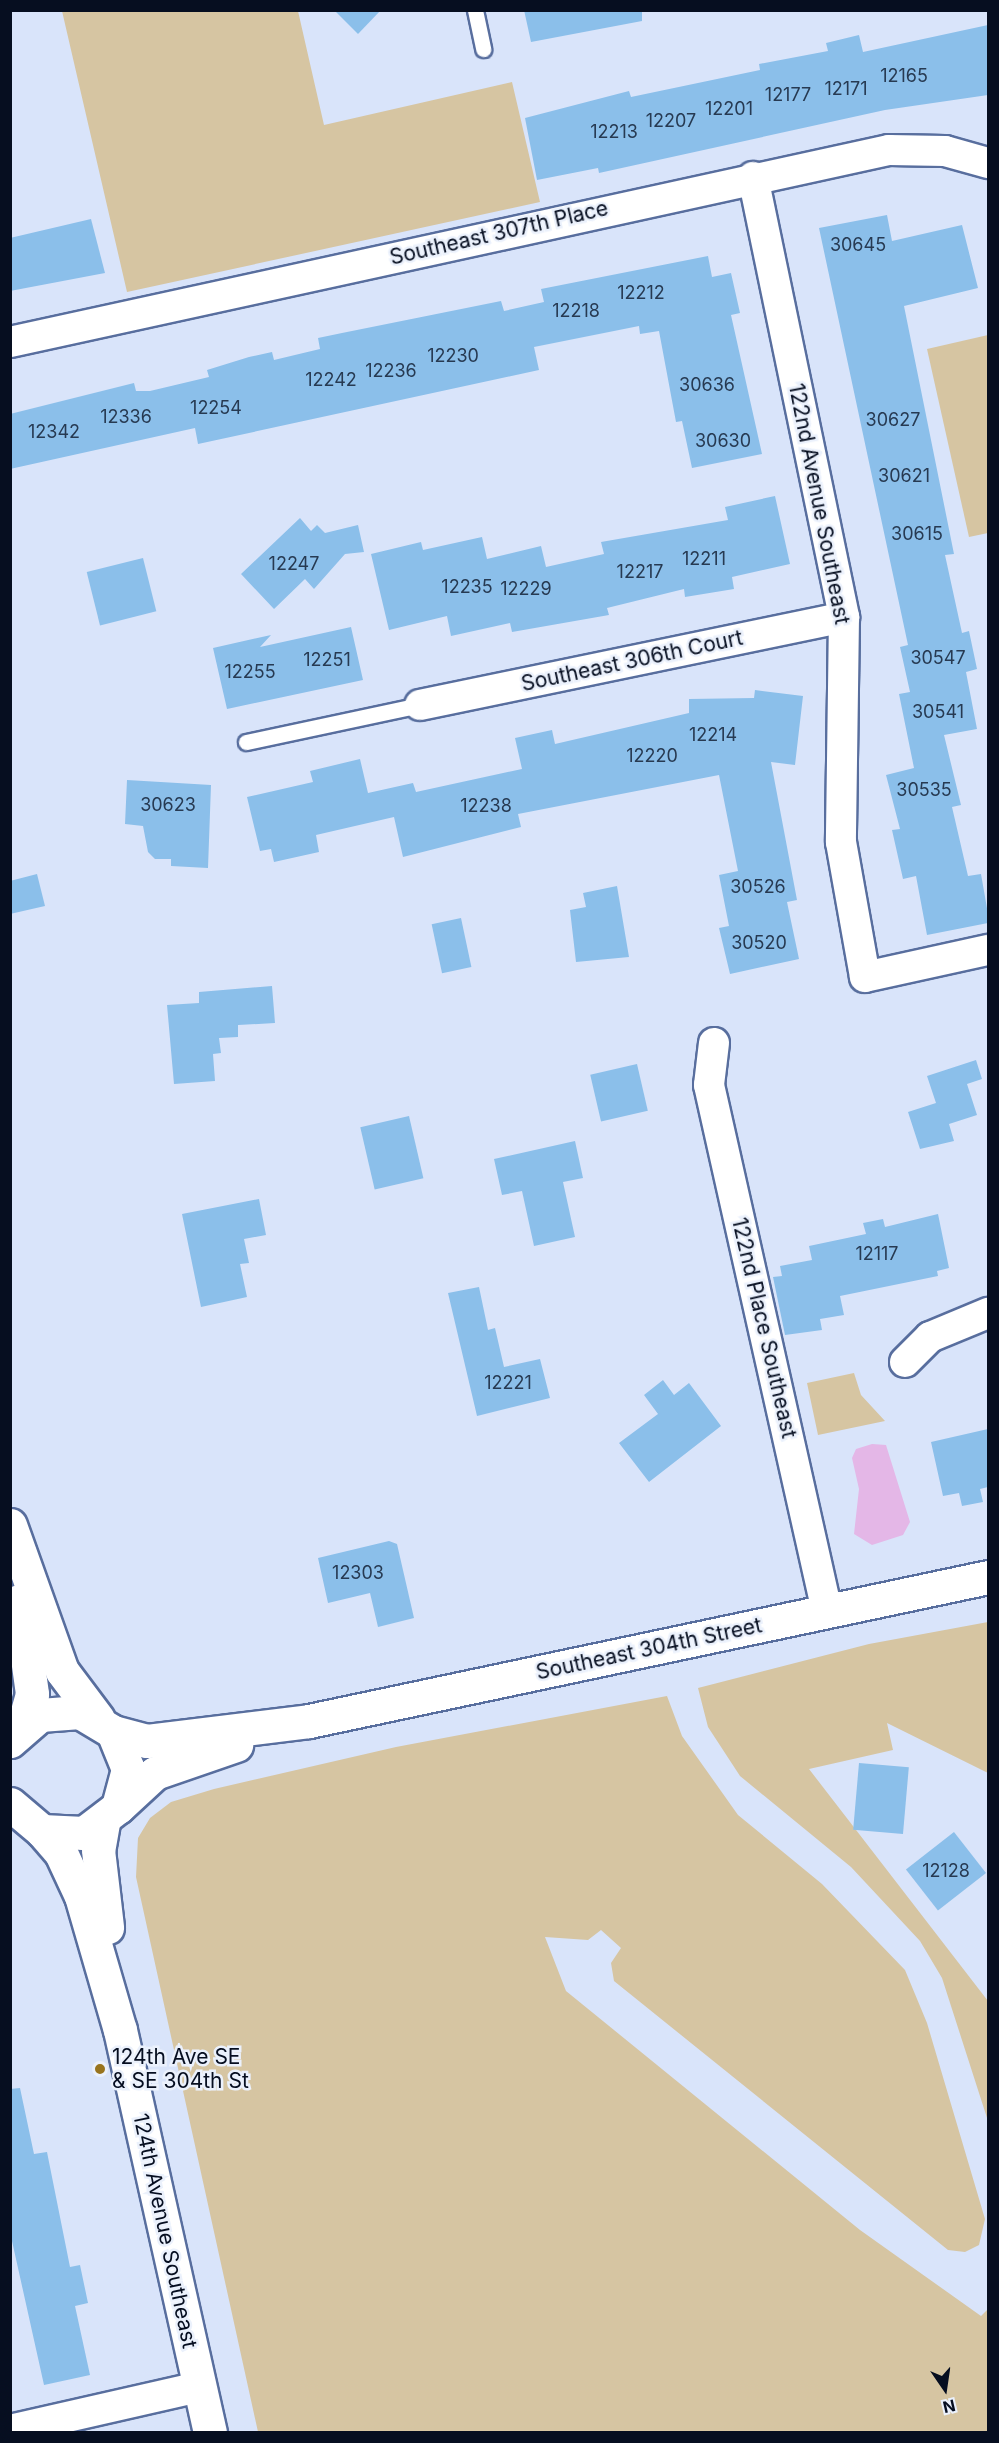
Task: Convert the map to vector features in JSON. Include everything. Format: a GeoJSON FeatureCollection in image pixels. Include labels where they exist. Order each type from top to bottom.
{"type":"FeatureCollection","features":[{"type":"Feature","properties":{"kind":"street","name":"Southeast 307th Place"},"geometry":{"type":"LineString","coordinates":[[10,342],[753,177],[889,150],[945,151],[988,163]]}},
{"type":"Feature","properties":{"kind":"street","name":"122nd Avenue Southeast"},"geometry":{"type":"LineString","coordinates":[[753,177],[844,617],[841,842],[866,977],[988,950]]}},
{"type":"Feature","properties":{"kind":"street","name":"Southeast 306th Court"},"geometry":{"type":"LineString","coordinates":[[420,705],[844,617]]}},
{"type":"Feature","properties":{"kind":"street","name":"122nd Place Southeast"},"geometry":{"type":"LineString","coordinates":[[714,1043],[709,1085],[827,1611]]}},
{"type":"Feature","properties":{"kind":"street"},"geometry":{"type":"LineString","coordinates":[[905,1362],[930,1337],[988,1313]]}},
{"type":"Feature","properties":{"kind":"street"},"geometry":{"type":"LineString","coordinates":[[10,1525],[62,1671],[106,1726]]}},
{"type":"Feature","properties":{"kind":"street"},"geometry":{"type":"LineString","coordinates":[[10,1549],[32,1677],[30,1711],[17,1733]]}},
{"type":"Feature","properties":{"kind":"street","name":"Southeast 304th Street"},"geometry":{"type":"LineString","coordinates":[[17,1733],[60,1710],[147,1741],[309,1721],[988,1577]]}},
{"type":"Feature","properties":{"kind":"street","name":"Southeast 304th Street"},"geometry":{"type":"LineString","coordinates":[[111,1815],[155,1773],[309,1721]]}},
{"type":"Feature","properties":{"kind":"street","name":"124th Avenue Southeast"},"geometry":{"type":"LineString","coordinates":[[106,1726],[128,1769],[111,1815],[99,1870],[120,2030]]}},
{"type":"Feature","properties":{"kind":"street"},"geometry":{"type":"LineString","coordinates":[[21,1817],[84,1833],[111,1815]]}},
{"type":"Feature","properties":{"kind":"street","name":"124th Avenue Southeast"},"geometry":{"type":"LineString","coordinates":[[21,1817],[61,1853],[81,1896],[120,2030],[210,2433]]}},
{"type":"Feature","properties":{"kind":"street"},"geometry":{"type":"LineString","coordinates":[[11,2426],[200,2387]]}},
{"type":"Feature","properties":{"kind":"lane"},"geometry":{"type":"LineString","coordinates":[[475,10],[483,49]]}},
{"type":"Feature","properties":{"kind":"lane"},"geometry":{"type":"LineString","coordinates":[[246,742],[420,705]]}},
{"type":"Feature","properties":{"kind":"shaded area"},"geometry":{"type":"Polygon","coordinates":[[[62,11],[298,11],[324,125],[512,82],[540,202],[127,292],[62,11]]]}},
{"type":"Feature","properties":{"kind":"shaded area"},"geometry":{"type":"Polygon","coordinates":[[[988,335],[988,533],[969,537],[927,349],[988,335]]]}},
{"type":"Feature","properties":{"kind":"shaded area"},"geometry":{"type":"Polygon","coordinates":[[[854,1373],[861,1395],[885,1421],[818,1435],[807,1383],[854,1373]]]}},
{"type":"Feature","properties":{"kind":"shaded area"},"geometry":{"type":"Polygon","coordinates":[[[872,1444],[886,1445],[910,1522],[903,1535],[872,1545],[854,1534],[859,1489],[852,1458],[856,1449],[872,1444]]]}},
{"type":"Feature","properties":{"kind":"shaded area"},"geometry":{"type":"Polygon","coordinates":[[[988,1622],[988,1773],[887,1723],[893,1750],[809,1769],[988,2001],[988,2121],[942,1978],[920,1941],[851,1867],[740,1776],[708,1727],[698,1688],[869,1644],[988,1622]]]}},
{"type":"Feature","properties":{"kind":"shaded area"},"geometry":{"type":"Polygon","coordinates":[[[667,1696],[682,1736],[738,1815],[822,1884],[905,1970],[927,2023],[985,2219],[979,2245],[965,2252],[948,2250],[614,1981],[611,1963],[621,1948],[601,1930],[588,1940],[545,1937],[566,1991],[860,2230],[981,2316],[988,2309],[988,2432],[258,2432],[136,1877],[138,1838],[150,1818],[171,1802],[214,1789],[396,1747],[667,1696]]]}},
{"type":"Feature","properties":{"kind":"building"},"geometry":{"type":"Polygon","coordinates":[[[334,10],[381,10],[358,34],[334,10]]]}},
{"type":"Feature","properties":{"kind":"building"},"geometry":{"type":"Polygon","coordinates":[[[524,10],[642,10],[642,21],[531,42],[524,10]]]}},
{"type":"Feature","properties":{"kind":"building"},"geometry":{"type":"Polygon","coordinates":[[[988,25],[988,95],[885,110],[599,173],[598,168],[537,180],[525,118],[629,91],[631,97],[760,70],[759,64],[828,51],[826,43],[859,35],[863,52],[988,25]]]}},
{"type":"Feature","properties":{"kind":"building"},"geometry":{"type":"Polygon","coordinates":[[[887,215],[892,241],[962,225],[978,288],[904,306],[954,554],[945,555],[962,633],[969,631],[977,669],[966,672],[977,729],[944,735],[961,805],[952,807],[968,876],[981,874],[988,914],[988,923],[927,935],[916,876],[903,879],[892,830],[900,829],[886,775],[914,768],[899,694],[910,692],[900,647],[908,645],[819,228],[887,215]]]}},
{"type":"Feature","properties":{"kind":"building"},"geometry":{"type":"Polygon","coordinates":[[[91,219],[105,273],[10,291],[10,238],[91,219]]]}},
{"type":"Feature","properties":{"kind":"building"},"geometry":{"type":"Polygon","coordinates":[[[708,256],[712,277],[731,273],[740,313],[731,315],[762,454],[692,468],[682,421],[676,422],[659,331],[640,334],[639,326],[534,347],[539,370],[198,444],[195,428],[10,469],[10,414],[134,383],[136,391],[150,391],[209,377],[207,370],[249,357],[272,352],[274,360],[320,349],[318,338],[501,301],[504,311],[544,302],[541,289],[708,256]]]}},
{"type":"Feature","properties":{"kind":"building"},"geometry":{"type":"Polygon","coordinates":[[[775,496],[790,564],[732,577],[734,589],[685,597],[684,589],[607,608],[609,615],[512,632],[510,623],[451,636],[447,616],[389,630],[371,554],[421,542],[423,550],[482,537],[487,559],[541,546],[546,567],[604,554],[601,542],[728,520],[725,507],[775,496]]]}},
{"type":"Feature","properties":{"kind":"building"},"geometry":{"type":"Polygon","coordinates":[[[300,518],[311,531],[317,525],[325,533],[358,525],[364,552],[345,554],[314,589],[305,579],[274,609],[241,574],[300,518]]]}},
{"type":"Feature","properties":{"kind":"building"},"geometry":{"type":"Polygon","coordinates":[[[143,558],[156,611],[100,625],[87,572],[143,558]]]}},
{"type":"Feature","properties":{"kind":"building"},"geometry":{"type":"Polygon","coordinates":[[[351,627],[363,680],[227,709],[213,648],[271,635],[260,647],[351,627]]]}},
{"type":"Feature","properties":{"kind":"building"},"geometry":{"type":"Polygon","coordinates":[[[755,690],[803,696],[795,765],[771,762],[797,900],[787,902],[799,959],[730,974],[719,928],[729,926],[719,875],[738,871],[719,775],[518,814],[521,827],[403,857],[394,817],[316,835],[319,852],[274,862],[271,849],[260,851],[247,797],[313,782],[310,771],[360,759],[368,793],[413,783],[416,792],[522,769],[515,738],[552,730],[555,744],[689,713],[689,699],[754,698],[755,690]]]}},
{"type":"Feature","properties":{"kind":"building"},"geometry":{"type":"Polygon","coordinates":[[[127,780],[211,785],[208,868],[171,866],[171,859],[155,859],[148,852],[143,826],[125,824],[127,780]]]}},
{"type":"Feature","properties":{"kind":"building"},"geometry":{"type":"Polygon","coordinates":[[[37,874],[45,906],[10,914],[10,881],[37,874]]]}},
{"type":"Feature","properties":{"kind":"building"},"geometry":{"type":"Polygon","coordinates":[[[617,886],[629,957],[576,962],[570,910],[586,907],[583,893],[617,886]]]}},
{"type":"Feature","properties":{"kind":"building"},"geometry":{"type":"Polygon","coordinates":[[[461,918],[471,967],[442,973],[432,924],[461,918]]]}},
{"type":"Feature","properties":{"kind":"building"},"geometry":{"type":"Polygon","coordinates":[[[272,986],[275,1023],[238,1025],[238,1037],[219,1038],[221,1053],[213,1054],[215,1081],[174,1084],[167,1005],[199,1003],[199,992],[272,986]]]}},
{"type":"Feature","properties":{"kind":"building"},"geometry":{"type":"Polygon","coordinates":[[[976,1060],[982,1079],[967,1084],[977,1115],[949,1124],[954,1141],[920,1149],[908,1112],[936,1103],[927,1076],[976,1060]]]}},
{"type":"Feature","properties":{"kind":"building"},"geometry":{"type":"Polygon","coordinates":[[[637,1064],[648,1111],[601,1122],[590,1075],[637,1064]]]}},
{"type":"Feature","properties":{"kind":"building"},"geometry":{"type":"Polygon","coordinates":[[[409,1116],[423,1178],[375,1190],[360,1127],[409,1116]]]}},
{"type":"Feature","properties":{"kind":"building"},"geometry":{"type":"Polygon","coordinates":[[[575,1141],[583,1178],[563,1182],[575,1237],[534,1246],[522,1191],[502,1195],[494,1159],[575,1141]]]}},
{"type":"Feature","properties":{"kind":"building"},"geometry":{"type":"Polygon","coordinates":[[[259,1199],[266,1235],[244,1239],[249,1263],[240,1264],[247,1297],[201,1307],[182,1214],[259,1199]]]}},
{"type":"Feature","properties":{"kind":"building"},"geometry":{"type":"Polygon","coordinates":[[[938,1214],[949,1268],[937,1271],[938,1276],[840,1296],[844,1315],[820,1319],[822,1330],[785,1335],[773,1277],[782,1276],[780,1266],[812,1260],[809,1246],[866,1234],[863,1223],[883,1219],[885,1227],[938,1214]]]}},
{"type":"Feature","properties":{"kind":"building"},"geometry":{"type":"Polygon","coordinates":[[[479,1287],[488,1330],[495,1328],[504,1367],[540,1359],[550,1398],[477,1416],[448,1293],[479,1287]]]}},
{"type":"Feature","properties":{"kind":"building"},"geometry":{"type":"Polygon","coordinates":[[[663,1380],[674,1395],[689,1383],[721,1426],[649,1482],[619,1443],[658,1414],[644,1395],[663,1380]]]}},
{"type":"Feature","properties":{"kind":"building"},"geometry":{"type":"Polygon","coordinates":[[[988,1429],[988,1487],[980,1489],[983,1502],[962,1506],[959,1493],[943,1496],[931,1442],[988,1429]]]}},
{"type":"Feature","properties":{"kind":"building"},"geometry":{"type":"Polygon","coordinates":[[[389,1541],[397,1544],[414,1618],[378,1627],[370,1593],[328,1603],[318,1558],[389,1541]]]}},
{"type":"Feature","properties":{"kind":"building"},"geometry":{"type":"Polygon","coordinates":[[[859,1763],[909,1767],[903,1834],[853,1830],[859,1763]]]}},
{"type":"Feature","properties":{"kind":"building"},"geometry":{"type":"Polygon","coordinates":[[[954,1832],[986,1873],[938,1911],[906,1870],[954,1832]]]}},
{"type":"Feature","properties":{"kind":"building"},"geometry":{"type":"Polygon","coordinates":[[[20,2088],[34,2154],[47,2152],[70,2267],[80,2265],[88,2303],[75,2306],[90,2375],[44,2385],[10,2232],[10,2089],[20,2088]]]}},
{"type":"Feature","properties":{"kind":"place","name":"124th Ave SE & SE 304th St"},"geometry":{"type":"Point","coordinates":[100,2069]}}]}
